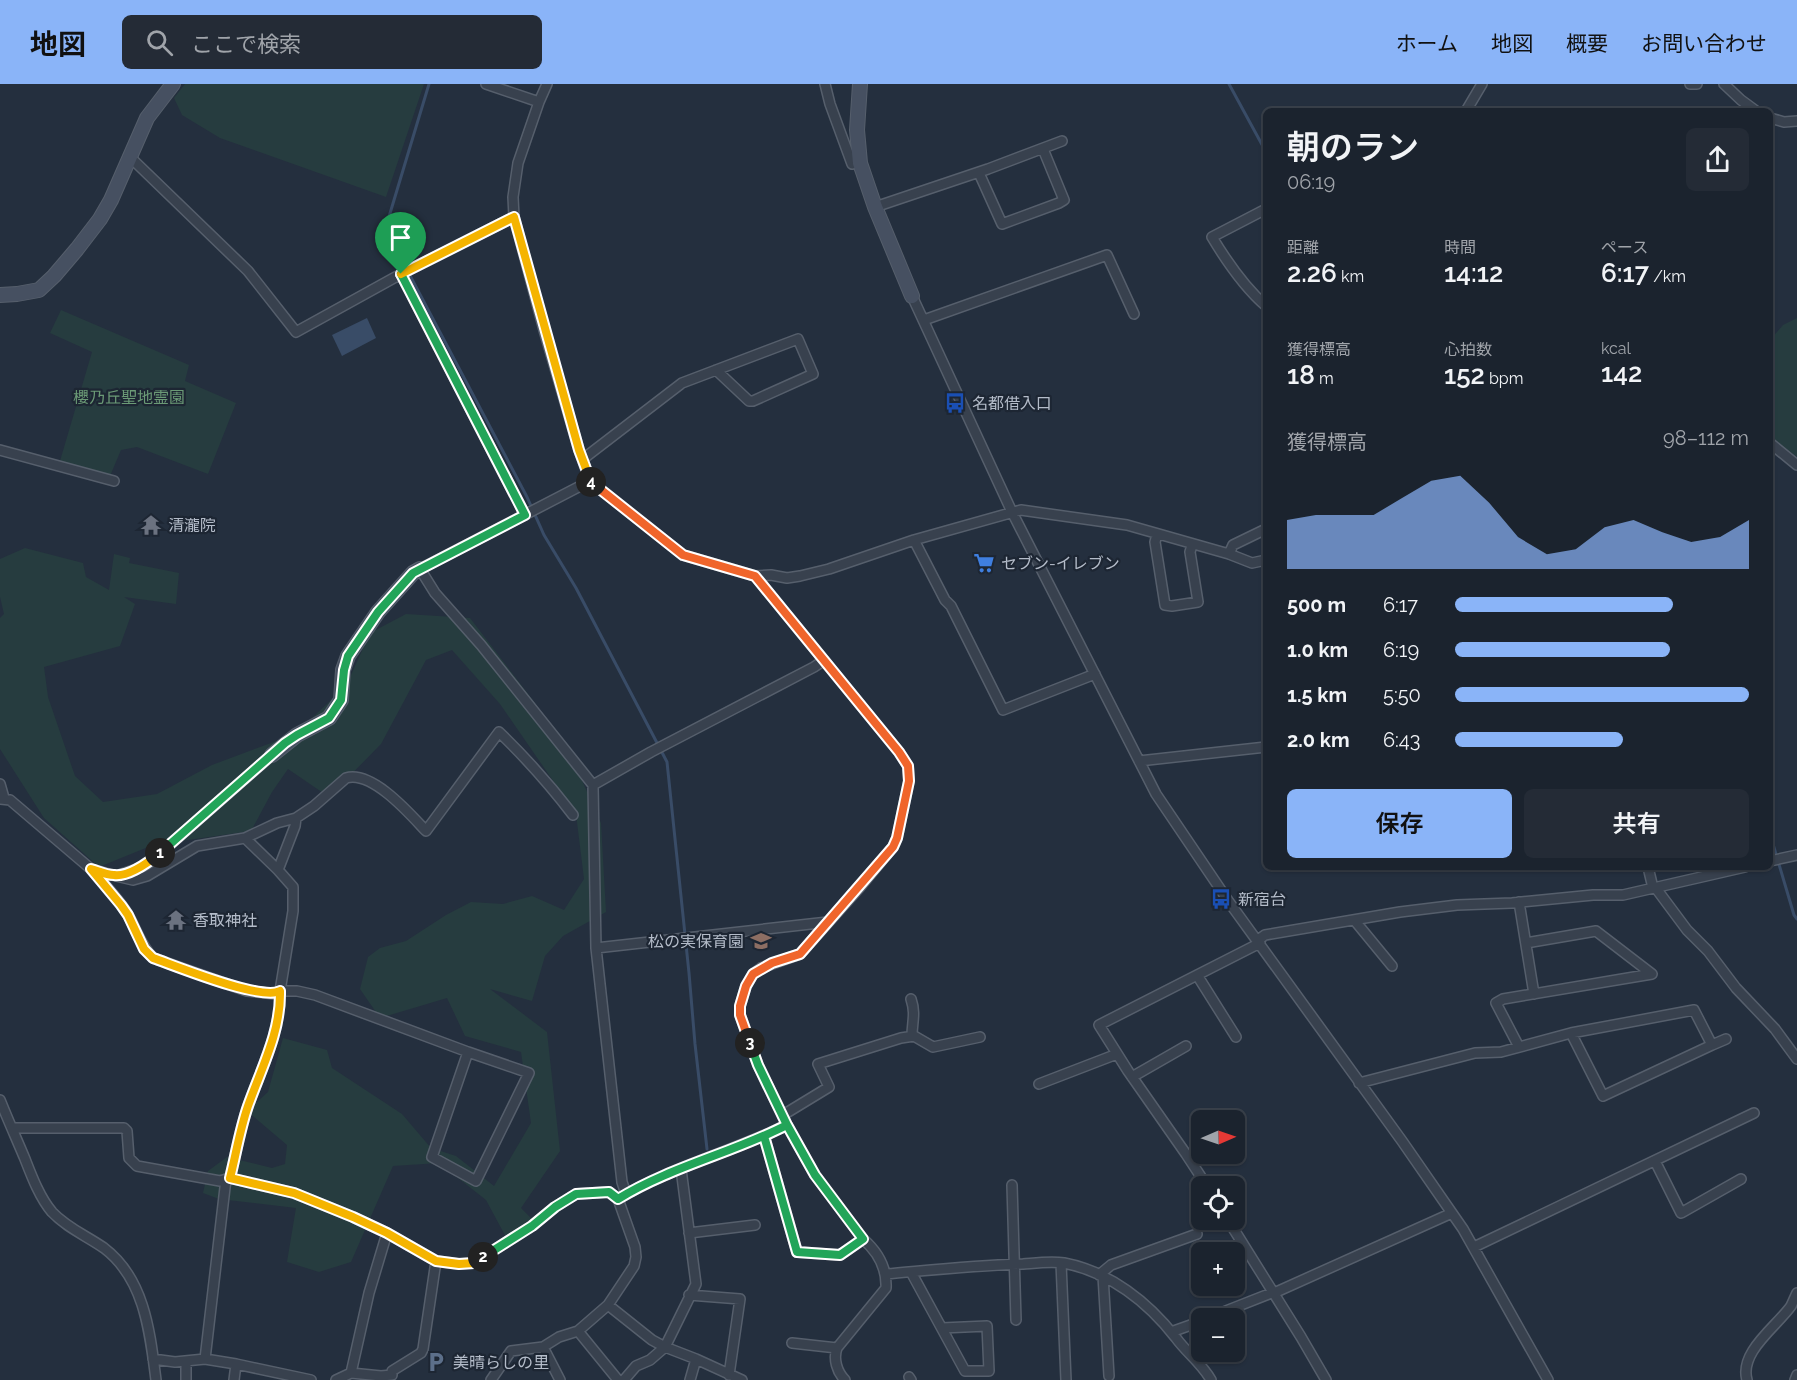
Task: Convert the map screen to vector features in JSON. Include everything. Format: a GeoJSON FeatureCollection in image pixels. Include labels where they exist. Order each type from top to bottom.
{"type":"FeatureCollection","features":[{"type":"Feature","properties":{"kind":"street"},"geometry":{"type":"LineString","coordinates":[[0,295],[39,290],[54,276],[100,219],[111,200],[147,118],[173,84]]}},
{"type":"Feature","properties":{"kind":"street"},"geometry":{"type":"LineString","coordinates":[[486,84],[538,102]]}},
{"type":"Feature","properties":{"kind":"street"},"geometry":{"type":"LineString","coordinates":[[547,84],[538,102],[518,163],[513,197],[514,217],[544,330],[590,481],[683,555],[755,576],[771,575],[787,578],[829,568],[914,540],[1021,510],[1126,525],[1229,554],[1252,563],[1263,561]]}},
{"type":"Feature","properties":{"kind":"street"},"geometry":{"type":"LineString","coordinates":[[825,84],[852,164]]}},
{"type":"Feature","properties":{"kind":"street"},"geometry":{"type":"LineString","coordinates":[[860,84],[857,130],[860,163],[875,207],[912,296],[1012,512],[1156,794],[1229,902],[1452,1213],[1474,1247],[1548,1380]]}},
{"type":"Feature","properties":{"kind":"street"},"geometry":{"type":"LineString","coordinates":[[1468,108],[1482,84]]}},
{"type":"Feature","properties":{"kind":"street"},"geometry":{"type":"LineString","coordinates":[[1690,84],[1697,84]]}},
{"type":"Feature","properties":{"kind":"street"},"geometry":{"type":"LineString","coordinates":[[1724,84],[1752,108]]}},
{"type":"Feature","properties":{"kind":"street"},"geometry":{"type":"LineString","coordinates":[[1773,119],[1784,122],[1797,121]]}},
{"type":"Feature","properties":{"kind":"street"},"geometry":{"type":"LineString","coordinates":[[875,207],[1062,141]]}},
{"type":"Feature","properties":{"kind":"street"},"geometry":{"type":"LineString","coordinates":[[979,172],[1002,224],[1064,200],[1043,149]]}},
{"type":"Feature","properties":{"kind":"street"},"geometry":{"type":"LineString","coordinates":[[130,157],[248,271],[296,332],[403,273],[514,217]]}},
{"type":"Feature","properties":{"kind":"street"},"geometry":{"type":"LineString","coordinates":[[1263,211],[1212,237],[1235,272],[1263,304]]}},
{"type":"Feature","properties":{"kind":"street"},"geometry":{"type":"LineString","coordinates":[[924,320],[1107,255],[1134,314]]}},
{"type":"Feature","properties":{"kind":"street"},"geometry":{"type":"LineString","coordinates":[[403,273],[527,514]]}},
{"type":"Feature","properties":{"kind":"street"},"geometry":{"type":"LineString","coordinates":[[583,459],[682,383],[716,370],[798,339],[813,374],[753,401],[748,401],[716,370]]}},
{"type":"Feature","properties":{"kind":"street"},"geometry":{"type":"LineString","coordinates":[[1773,445],[1797,465]]}},
{"type":"Feature","properties":{"kind":"street"},"geometry":{"type":"LineString","coordinates":[[0,450],[114,482]]}},
{"type":"Feature","properties":{"kind":"street"},"geometry":{"type":"LineString","coordinates":[[116,876],[147,864],[272,755],[297,735],[329,718],[341,700],[348,656],[378,612],[413,573],[590,481]]}},
{"type":"Feature","properties":{"kind":"street"},"geometry":{"type":"LineString","coordinates":[[1229,554],[1233,545],[1263,530]]}},
{"type":"Feature","properties":{"kind":"street"},"geometry":{"type":"LineString","coordinates":[[1157,534],[1155,542],[1165,605],[1198,602],[1190,552],[1192,545]]}},
{"type":"Feature","properties":{"kind":"street"},"geometry":{"type":"LineString","coordinates":[[914,540],[945,600],[951,606],[1004,710],[1095,675]]}},
{"type":"Feature","properties":{"kind":"street"},"geometry":{"type":"LineString","coordinates":[[420,569],[435,593],[481,645],[593,785],[596,948],[622,1197],[636,1257],[634,1266],[608,1305],[578,1331],[559,1337],[543,1347],[511,1351],[491,1380]]}},
{"type":"Feature","properties":{"kind":"street"},"geometry":{"type":"LineString","coordinates":[[755,576],[908,766],[909,781],[893,847],[800,954],[772,963],[753,974],[746,986],[740,1006],[740,1015],[758,1065],[787,1125],[815,1175],[883,1264],[886,1274],[886,1288],[835,1353],[840,1376],[845,1380]]}},
{"type":"Feature","properties":{"kind":"street"},"geometry":{"type":"LineString","coordinates":[[593,785],[823,661]]}},
{"type":"Feature","properties":{"kind":"street"},"geometry":{"type":"LineString","coordinates":[[91,869],[133,880],[147,876],[197,846],[244,838],[277,823],[296,818],[314,806],[346,778],[358,777],[369,781],[409,813],[426,831],[499,732],[536,769],[573,815]]}},
{"type":"Feature","properties":{"kind":"street"},"geometry":{"type":"LineString","coordinates":[[1139,761],[1263,747]]}},
{"type":"Feature","properties":{"kind":"street"},"geometry":{"type":"LineString","coordinates":[[0,784],[2,798],[10,800],[91,869],[128,915],[144,949],[153,958],[248,990],[275,994],[280,991],[297,991],[315,995],[468,1052],[529,1072],[476,1181],[432,1157],[468,1052]]}},
{"type":"Feature","properties":{"kind":"street"},"geometry":{"type":"LineString","coordinates":[[278,870],[296,818]]}},
{"type":"Feature","properties":{"kind":"street"},"geometry":{"type":"LineString","coordinates":[[205,1359],[228,1178],[245,1116],[271,1044],[280,1004],[293,911],[293,887],[244,838]]}},
{"type":"Feature","properties":{"kind":"street"},"geometry":{"type":"LineString","coordinates":[[1773,860],[1797,855]]}},
{"type":"Feature","properties":{"kind":"street"},"geometry":{"type":"LineString","coordinates":[[1649,870],[1654,888],[1708,951],[1736,988],[1785,1040],[1797,1059]]}},
{"type":"Feature","properties":{"kind":"street"},"geometry":{"type":"LineString","coordinates":[[1200,1176],[1099,1025],[1197,975],[1265,936],[1412,911],[1593,895],[1623,895],[1732,870]]}},
{"type":"Feature","properties":{"kind":"street"},"geometry":{"type":"LineString","coordinates":[[1519,902],[1534,994]]}},
{"type":"Feature","properties":{"kind":"street"},"geometry":{"type":"LineString","coordinates":[[1355,921],[1392,966]]}},
{"type":"Feature","properties":{"kind":"street"},"geometry":{"type":"LineString","coordinates":[[596,948],[828,922]]}},
{"type":"Feature","properties":{"kind":"street"},"geometry":{"type":"LineString","coordinates":[[1519,1047],[1496,1003],[1503,999],[1652,974],[1596,931],[1526,943]]}},
{"type":"Feature","properties":{"kind":"street"},"geometry":{"type":"LineString","coordinates":[[1197,975],[1236,1036]]}},
{"type":"Feature","properties":{"kind":"street"},"geometry":{"type":"LineString","coordinates":[[910,999],[915,1019],[912,1036]]}},
{"type":"Feature","properties":{"kind":"street"},"geometry":{"type":"LineString","coordinates":[[1359,1083],[1475,1053],[1501,1052],[1572,1033],[1694,1010],[1712,1045]]}},
{"type":"Feature","properties":{"kind":"street"},"geometry":{"type":"LineString","coordinates":[[1572,1033],[1603,1096],[1726,1039]]}},
{"type":"Feature","properties":{"kind":"street"},"geometry":{"type":"LineString","coordinates":[[783,1115],[829,1087],[818,1064],[912,1036],[933,1047],[980,1037]]}},
{"type":"Feature","properties":{"kind":"street"},"geometry":{"type":"LineString","coordinates":[[1132,1077],[1186,1046]]}},
{"type":"Feature","properties":{"kind":"street"},"geometry":{"type":"LineString","coordinates":[[1039,1084],[1117,1054]]}},
{"type":"Feature","properties":{"kind":"street"},"geometry":{"type":"LineString","coordinates":[[0,1101],[34,1181],[50,1210],[63,1223],[104,1248],[128,1273],[140,1296],[156,1380]]}},
{"type":"Feature","properties":{"kind":"street"},"geometry":{"type":"LineString","coordinates":[[1474,1247],[1754,1113]]}},
{"type":"Feature","properties":{"kind":"street"},"geometry":{"type":"LineString","coordinates":[[12,1128],[124,1128],[127,1131],[129,1158],[137,1166],[220,1181],[228,1178],[294,1193],[387,1233],[436,1261],[459,1264],[474,1263],[532,1226],[555,1207],[576,1194],[609,1192],[622,1197],[681,1169],[787,1125]]}},
{"type":"Feature","properties":{"kind":"street"},"geometry":{"type":"LineString","coordinates":[[764,1136],[797,1252],[840,1255],[863,1239]]}},
{"type":"Feature","properties":{"kind":"street"},"geometry":{"type":"LineString","coordinates":[[1655,1161],[1681,1212],[1741,1179]]}},
{"type":"Feature","properties":{"kind":"street"},"geometry":{"type":"LineString","coordinates":[[624,1380],[636,1366],[650,1360],[665,1347],[696,1284],[681,1169]]}},
{"type":"Feature","properties":{"kind":"street"},"geometry":{"type":"LineString","coordinates":[[1012,1185],[1016,1320]]}},
{"type":"Feature","properties":{"kind":"street"},"geometry":{"type":"LineString","coordinates":[[1234,1308],[1274,1293],[1452,1213]]}},
{"type":"Feature","properties":{"kind":"street"},"geometry":{"type":"LineString","coordinates":[[689,1233],[755,1224]]}},
{"type":"Feature","properties":{"kind":"street"},"geometry":{"type":"LineString","coordinates":[[1234,1230],[1326,1380]]}},
{"type":"Feature","properties":{"kind":"street"},"geometry":{"type":"LineString","coordinates":[[351,1373],[369,1293],[387,1233]]}},
{"type":"Feature","properties":{"kind":"street"},"geometry":{"type":"LineString","coordinates":[[1109,1376],[1101,1276],[1111,1265],[1197,1234]]}},
{"type":"Feature","properties":{"kind":"street"},"geometry":{"type":"LineString","coordinates":[[336,1380],[351,1373],[392,1375],[392,1371],[421,1353],[436,1261]]}},
{"type":"Feature","properties":{"kind":"street"},"geometry":{"type":"LineString","coordinates":[[886,1274],[1014,1264],[1061,1263],[1101,1276],[1127,1289],[1152,1311],[1205,1369],[1211,1380]]}},
{"type":"Feature","properties":{"kind":"street"},"geometry":{"type":"LineString","coordinates":[[1061,1263],[1066,1380]]}},
{"type":"Feature","properties":{"kind":"street"},"geometry":{"type":"LineString","coordinates":[[911,1272],[964,1371],[989,1371],[987,1326],[942,1328]]}},
{"type":"Feature","properties":{"kind":"street"},"geometry":{"type":"LineString","coordinates":[[1747,1380],[1744,1371],[1755,1347],[1791,1305],[1797,1293]]}},
{"type":"Feature","properties":{"kind":"street"},"geometry":{"type":"LineString","coordinates":[[689,1295],[740,1299],[729,1375]]}},
{"type":"Feature","properties":{"kind":"street"},"geometry":{"type":"LineString","coordinates":[[608,1305],[652,1340],[740,1380]]}},
{"type":"Feature","properties":{"kind":"street"},"geometry":{"type":"LineString","coordinates":[[1171,1332],[1191,1325]]}},
{"type":"Feature","properties":{"kind":"street"},"geometry":{"type":"LineString","coordinates":[[578,1331],[618,1380]]}},
{"type":"Feature","properties":{"kind":"street"},"geometry":{"type":"LineString","coordinates":[[792,1343],[837,1348]]}},
{"type":"Feature","properties":{"kind":"street"},"geometry":{"type":"LineString","coordinates":[[543,1347],[560,1380]]}},
{"type":"Feature","properties":{"kind":"street"},"geometry":{"type":"LineString","coordinates":[[153,1359],[186,1362],[205,1359],[311,1380]]}},
{"type":"Feature","properties":{"kind":"street"},"geometry":{"type":"LineString","coordinates":[[690,1380],[696,1359]]}},
{"type":"Feature","properties":{"kind":"street"},"geometry":{"type":"LineString","coordinates":[[186,1362],[186,1380]]}},
{"type":"Feature","properties":{"kind":"street"},"geometry":{"type":"LineString","coordinates":[[234,1380],[236,1364]]}},
{"type":"Feature","properties":{"kind":"street"},"geometry":{"type":"LineString","coordinates":[[1795,1380],[1797,1375]]}},
{"type":"Feature","properties":{"kind":"green space"},"geometry":{"type":"Polygon","coordinates":[[[185,84],[424,84],[386,197],[220,138],[182,115],[174,98],[185,84]]]}},
{"type":"Feature","properties":{"kind":"green space","name":"櫻乃丘聖地霊園"},"geometry":{"type":"Polygon","coordinates":[[[61,310],[189,365],[185,381],[236,403],[208,474],[137,447],[121,450],[110,476],[60,461],[92,352],[50,333],[61,310]]]}},
{"type":"Feature","properties":{"kind":"green space"},"geometry":{"type":"Polygon","coordinates":[[[1797,318],[1797,457],[1773,438],[1773,337],[1783,325],[1797,318]]]}},
{"type":"Feature","properties":{"kind":"green space"},"geometry":{"type":"Polygon","coordinates":[[[25,548],[83,563],[86,577],[109,590],[114,554],[130,558],[129,563],[179,573],[176,604],[124,597],[135,604],[120,646],[44,667],[48,697],[75,776],[103,802],[157,794],[212,765],[295,734],[346,686],[370,633],[406,614],[470,618],[535,703],[576,767],[601,823],[606,912],[563,936],[545,956],[532,1001],[490,989],[547,1032],[560,1151],[521,1208],[534,1221],[507,1239],[486,1200],[439,1163],[393,1166],[351,1262],[319,1272],[287,1262],[296,1208],[219,1199],[203,1193],[208,1171],[227,1157],[272,1168],[285,1164],[287,1145],[247,1111],[268,1092],[283,1038],[327,1050],[332,1068],[402,1114],[431,1148],[456,1156],[494,1186],[531,1123],[521,1052],[465,1036],[447,998],[380,1018],[360,989],[368,957],[380,948],[406,941],[471,902],[503,904],[532,896],[564,910],[584,879],[576,814],[500,704],[452,650],[426,660],[381,744],[329,797],[288,769],[272,792],[251,831],[153,845],[99,867],[44,818],[0,749],[0,618],[4,614],[0,597],[0,559],[25,548]]]}},
{"type":"Feature","properties":{"kind":"water"},"geometry":{"type":"Polygon","coordinates":[[[367,318],[376,338],[342,356],[332,335],[367,318]]]}},
{"type":"Feature","properties":{"kind":"waterway"},"geometry":{"type":"LineString","coordinates":[[429,84],[388,220],[396,249],[527,497],[544,535],[576,588],[667,762],[707,1149]]}},
{"type":"Feature","properties":{"kind":"waterway"},"geometry":{"type":"LineString","coordinates":[[1229,84],[1263,146]]}},
{"type":"Feature","properties":{"kind":"waterway"},"geometry":{"type":"LineString","coordinates":[[1773,844],[1797,919]]}},
{"type":"Feature","properties":{"kind":"place","name":"名都借入口"},"geometry":{"type":"Point","coordinates":[955,403]}},
{"type":"Feature","properties":{"kind":"place","name":"清瀧院"},"geometry":{"type":"Point","coordinates":[151,525]}},
{"type":"Feature","properties":{"kind":"place","name":"セブン-イレブン"},"geometry":{"type":"Point","coordinates":[984,563]}},
{"type":"Feature","properties":{"kind":"place","name":"新宿台"},"geometry":{"type":"Point","coordinates":[1221,899]}},
{"type":"Feature","properties":{"kind":"place","name":"香取神社"},"geometry":{"type":"Point","coordinates":[176,920]}},
{"type":"Feature","properties":{"kind":"place","name":"松の実保育園"},"geometry":{"type":"Point","coordinates":[761,941]}},
{"type":"Feature","properties":{"kind":"place","name":"美晴らしの里"},"geometry":{"type":"Point","coordinates":[436,1362]}},
{"type":"Feature","properties":{"kind":"route"},"geometry":{"type":"LineString","coordinates":[[401,274],[514,217],[544,330],[590,481],[683,555],[755,576],[906,761],[909,781],[893,847],[800,954],[772,963],[753,974],[746,986],[740,1006],[740,1015],[758,1065],[787,1125],[764,1136],[797,1252],[840,1255],[863,1239],[815,1175],[787,1125],[681,1169],[618,1199],[609,1192],[576,1194],[555,1207],[532,1226],[474,1263],[436,1261],[387,1233],[294,1193],[230,1178],[248,1106],[274,1033],[280,1004],[280,991],[275,994],[248,990],[153,958],[144,949],[128,915],[91,869],[116,876],[147,864],[285,743],[329,718],[341,700],[348,656],[378,612],[413,573],[525,515],[401,274]]}}]}
